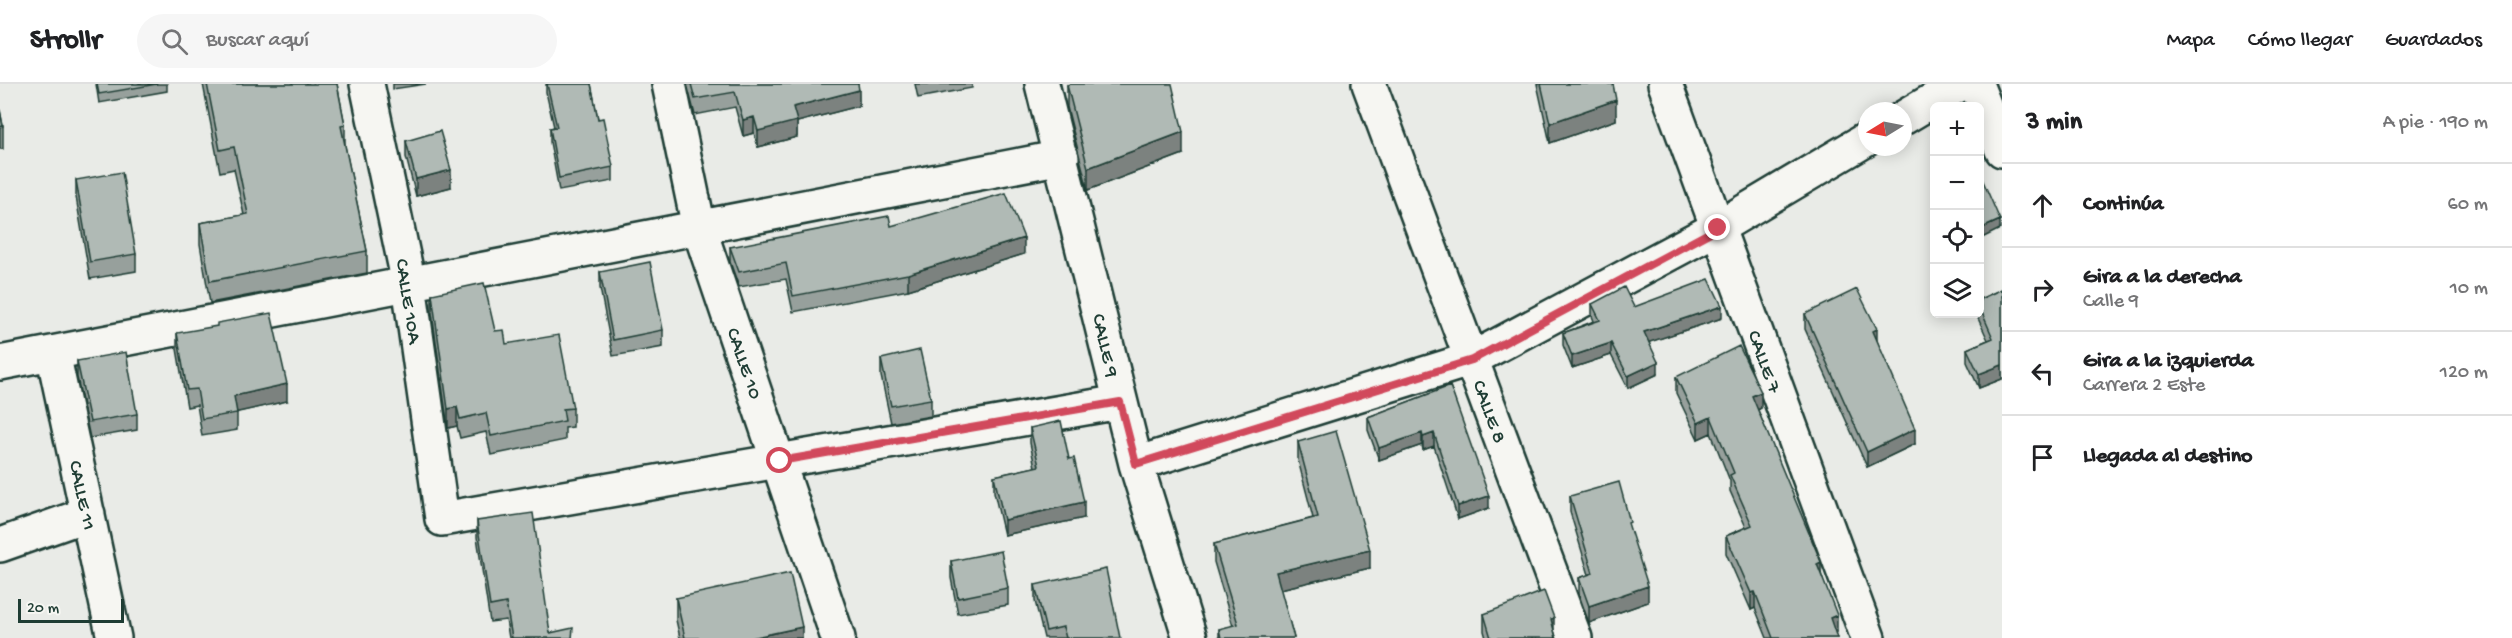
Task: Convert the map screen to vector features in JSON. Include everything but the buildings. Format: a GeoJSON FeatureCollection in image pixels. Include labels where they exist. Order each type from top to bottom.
{"type":"FeatureCollection","features":[{"type":"Feature","properties":{"kind":"street","name":"CALLE 10A"},"geometry":{"type":"LineString","coordinates":[[367,84],[409,284],[442,519],[780,461]]}},
{"type":"Feature","properties":{"kind":"street","name":"CALLE 10"},"geometry":{"type":"LineString","coordinates":[[669,84],[699,228],[780,461],[838,638]]}},
{"type":"Feature","properties":{"kind":"street","name":"CALLE 9"},"geometry":{"type":"LineString","coordinates":[[1042,84],[1062,157],[1136,464],[1190,638]]}},
{"type":"Feature","properties":{"kind":"street","name":"CALLE 8"},"geometry":{"type":"LineString","coordinates":[[1369,84],[1575,638]]}},
{"type":"Feature","properties":{"kind":"street","name":"CALLE 7"},"geometry":{"type":"LineString","coordinates":[[1665,84],[1868,638]]}},
{"type":"Feature","properties":{"kind":"street"},"geometry":{"type":"LineString","coordinates":[[1912,113],[1960,84]]}},
{"type":"Feature","properties":{"kind":"street"},"geometry":{"type":"LineString","coordinates":[[1976,84],[2002,150]]}},
{"type":"Feature","properties":{"kind":"street"},"geometry":{"type":"LineString","coordinates":[[1136,464],[1472,360],[1718,228],[1858,144]]}},
{"type":"Feature","properties":{"kind":"street"},"geometry":{"type":"LineString","coordinates":[[0,363],[1062,157]]}},
{"type":"Feature","properties":{"kind":"street","name":"CALLE 11"},"geometry":{"type":"LineString","coordinates":[[53,353],[114,638]]}},
{"type":"Feature","properties":{"kind":"street"},"geometry":{"type":"LineString","coordinates":[[780,461],[1120,402]]}},
{"type":"Feature","properties":{"kind":"street"},"geometry":{"type":"LineString","coordinates":[[0,545],[88,514]]}},
{"type":"Feature","properties":{"kind":"route"},"geometry":{"type":"LineString","coordinates":[[780,461],[1120,402],[1136,464],[1472,360],[1718,228]]}}]}
